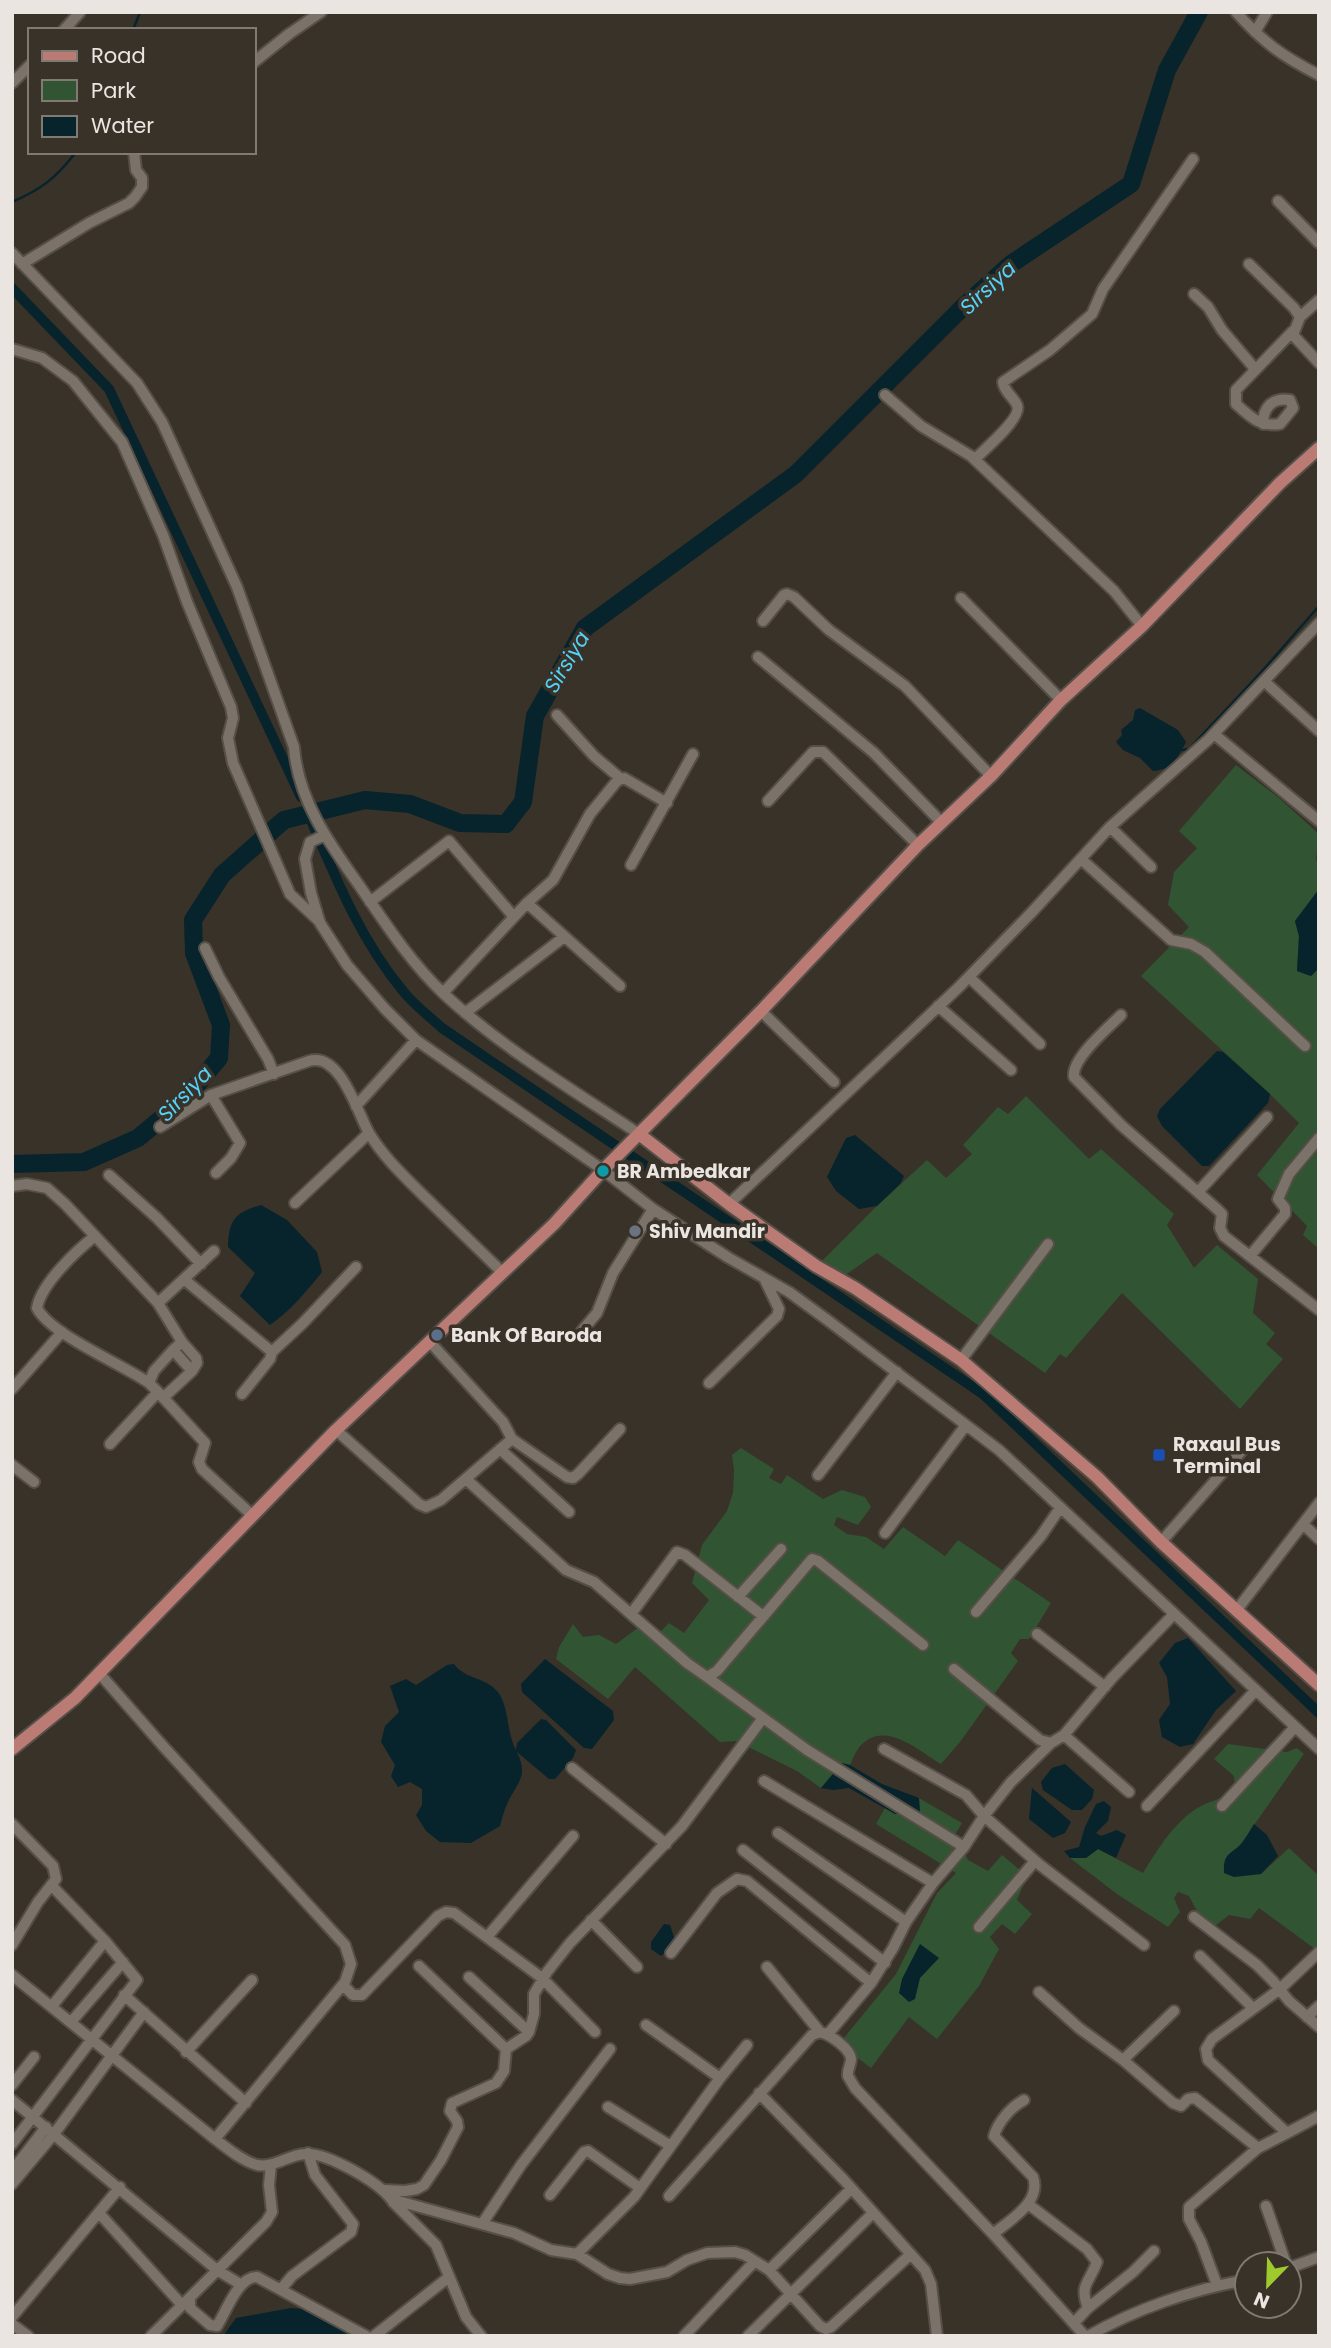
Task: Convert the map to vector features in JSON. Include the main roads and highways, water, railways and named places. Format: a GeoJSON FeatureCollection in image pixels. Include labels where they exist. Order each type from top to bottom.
{"type":"FeatureCollection","features":[{"type":"Feature","properties":{"kind":"main road"},"geometry":{"type":"LineString","coordinates":[[12,1749],[75,1698],[336,1430],[554,1224],[918,845],[991,776],[1061,700],[1142,626],[1280,484],[1319,448]]}},
{"type":"Feature","properties":{"kind":"main road"},"geometry":{"type":"LineString","coordinates":[[634,1138],[816,1266],[855,1288],[961,1360],[1097,1477],[1161,1542],[1319,1685]]}},
{"type":"Feature","properties":{"kind":"water"},"geometry":{"type":"Polygon","coordinates":[[[1140,708],[1178,730],[1186,742],[1177,758],[1160,770],[1153,771],[1140,758],[1123,750],[1116,742],[1122,735],[1121,730],[1133,720],[1135,710],[1140,708]]]}},
{"type":"Feature","properties":{"kind":"water"},"geometry":{"type":"Polygon","coordinates":[[[1319,889],[1319,968],[1311,976],[1297,971],[1299,936],[1295,921],[1319,889]]]}},
{"type":"Feature","properties":{"kind":"water"},"geometry":{"type":"Polygon","coordinates":[[[1217,1051],[1223,1052],[1270,1094],[1268,1103],[1209,1166],[1202,1166],[1162,1126],[1157,1116],[1160,1109],[1217,1051]]]}},
{"type":"Feature","properties":{"kind":"water"},"geometry":{"type":"Polygon","coordinates":[[[855,1135],[904,1176],[901,1183],[877,1206],[859,1209],[836,1191],[827,1177],[846,1138],[855,1135]]]}},
{"type":"Feature","properties":{"kind":"water"},"geometry":{"type":"Polygon","coordinates":[[[261,1205],[287,1220],[317,1252],[322,1272],[304,1294],[270,1325],[240,1296],[255,1273],[228,1247],[235,1218],[261,1205]]]}},
{"type":"Feature","properties":{"kind":"water"},"geometry":{"type":"Polygon","coordinates":[[[1188,1638],[1236,1691],[1216,1710],[1193,1744],[1180,1747],[1162,1737],[1159,1720],[1170,1704],[1167,1677],[1159,1663],[1175,1643],[1188,1638]]]}},
{"type":"Feature","properties":{"kind":"water"},"geometry":{"type":"Polygon","coordinates":[[[545,1659],[613,1711],[614,1720],[592,1749],[584,1748],[522,1692],[521,1684],[545,1659]]]}},
{"type":"Feature","properties":{"kind":"water"},"geometry":{"type":"Polygon","coordinates":[[[454,1664],[464,1673],[490,1685],[500,1695],[516,1750],[517,1743],[541,1719],[546,1720],[576,1750],[573,1758],[555,1779],[549,1779],[517,1752],[522,1774],[507,1804],[500,1826],[471,1843],[440,1842],[426,1831],[416,1815],[422,1805],[422,1789],[410,1782],[398,1787],[391,1776],[395,1765],[381,1742],[385,1726],[399,1712],[390,1686],[406,1679],[416,1685],[447,1665],[454,1664]]]}},
{"type":"Feature","properties":{"kind":"water"},"geometry":{"type":"Polygon","coordinates":[[[842,1763],[882,1784],[919,1798],[920,1813],[895,1814],[849,1788],[821,1788],[842,1763]]]}},
{"type":"Feature","properties":{"kind":"water"},"geometry":{"type":"Polygon","coordinates":[[[1065,1764],[1094,1790],[1092,1799],[1082,1810],[1072,1810],[1043,1790],[1041,1782],[1052,1768],[1065,1764]]]}},
{"type":"Feature","properties":{"kind":"water"},"geometry":{"type":"Polygon","coordinates":[[[1032,1788],[1071,1822],[1065,1833],[1053,1838],[1029,1819],[1032,1788]]]}},
{"type":"Feature","properties":{"kind":"water"},"geometry":{"type":"Polygon","coordinates":[[[1104,1801],[1111,1807],[1108,1821],[1096,1833],[1101,1836],[1117,1830],[1126,1835],[1116,1858],[1098,1849],[1086,1858],[1070,1858],[1064,1851],[1079,1847],[1096,1804],[1104,1801]]]}},
{"type":"Feature","properties":{"kind":"water"},"geometry":{"type":"Polygon","coordinates":[[[1254,1824],[1267,1835],[1278,1856],[1261,1874],[1234,1877],[1224,1873],[1226,1858],[1243,1842],[1254,1824]]]}},
{"type":"Feature","properties":{"kind":"water"},"geometry":{"type":"Polygon","coordinates":[[[664,1924],[670,1925],[676,1943],[661,1956],[651,1949],[651,1942],[664,1924]]]}},
{"type":"Feature","properties":{"kind":"water"},"geometry":{"type":"Polygon","coordinates":[[[920,1944],[939,1958],[920,1978],[915,1999],[909,2002],[899,1993],[902,1979],[920,1944]]]}},
{"type":"Feature","properties":{"kind":"water"},"geometry":{"type":"Polygon","coordinates":[[[291,2308],[312,2310],[358,2336],[223,2336],[236,2318],[291,2308]]]}},
{"type":"Feature","properties":{"kind":"waterway"},"geometry":{"type":"LineString","coordinates":[[134,28],[140,12]]}},
{"type":"Feature","properties":{"kind":"waterway","name":"Sirsiya"},"geometry":{"type":"LineString","coordinates":[[12,1164],[84,1162],[138,1138],[186,1098],[219,1058],[221,1025],[194,953],[193,920],[222,875],[284,820],[365,800],[410,804],[460,823],[506,824],[523,802],[535,716],[585,628],[796,474],[960,310],[1011,264],[1131,184],[1167,70],[1199,12]]}},
{"type":"Feature","properties":{"kind":"waterway"},"geometry":{"type":"LineString","coordinates":[[12,202],[48,182],[74,154]]}},
{"type":"Feature","properties":{"kind":"waterway"},"geometry":{"type":"LineString","coordinates":[[12,288],[109,389],[301,797]]}},
{"type":"Feature","properties":{"kind":"waterway"},"geometry":{"type":"LineString","coordinates":[[1182,750],[1189,749],[1319,606]]}},
{"type":"Feature","properties":{"kind":"waterway"},"geometry":{"type":"LineString","coordinates":[[307,811],[338,882],[373,949],[407,996],[442,1028],[983,1394],[1319,1713]]}},
{"type":"Feature","properties":{"kind":"place","name":"BR Ambedkar"},"geometry":{"type":"Point","coordinates":[603,1171]}},
{"type":"Feature","properties":{"kind":"place","name":"Shiv Mandir"},"geometry":{"type":"Point","coordinates":[635,1231]}},
{"type":"Feature","properties":{"kind":"place","name":"Bank Of Baroda"},"geometry":{"type":"Point","coordinates":[437,1335]}},
{"type":"Feature","properties":{"kind":"place","name":"Raxaul Bus Terminal"},"geometry":{"type":"Point","coordinates":[1159,1455]}}]}
